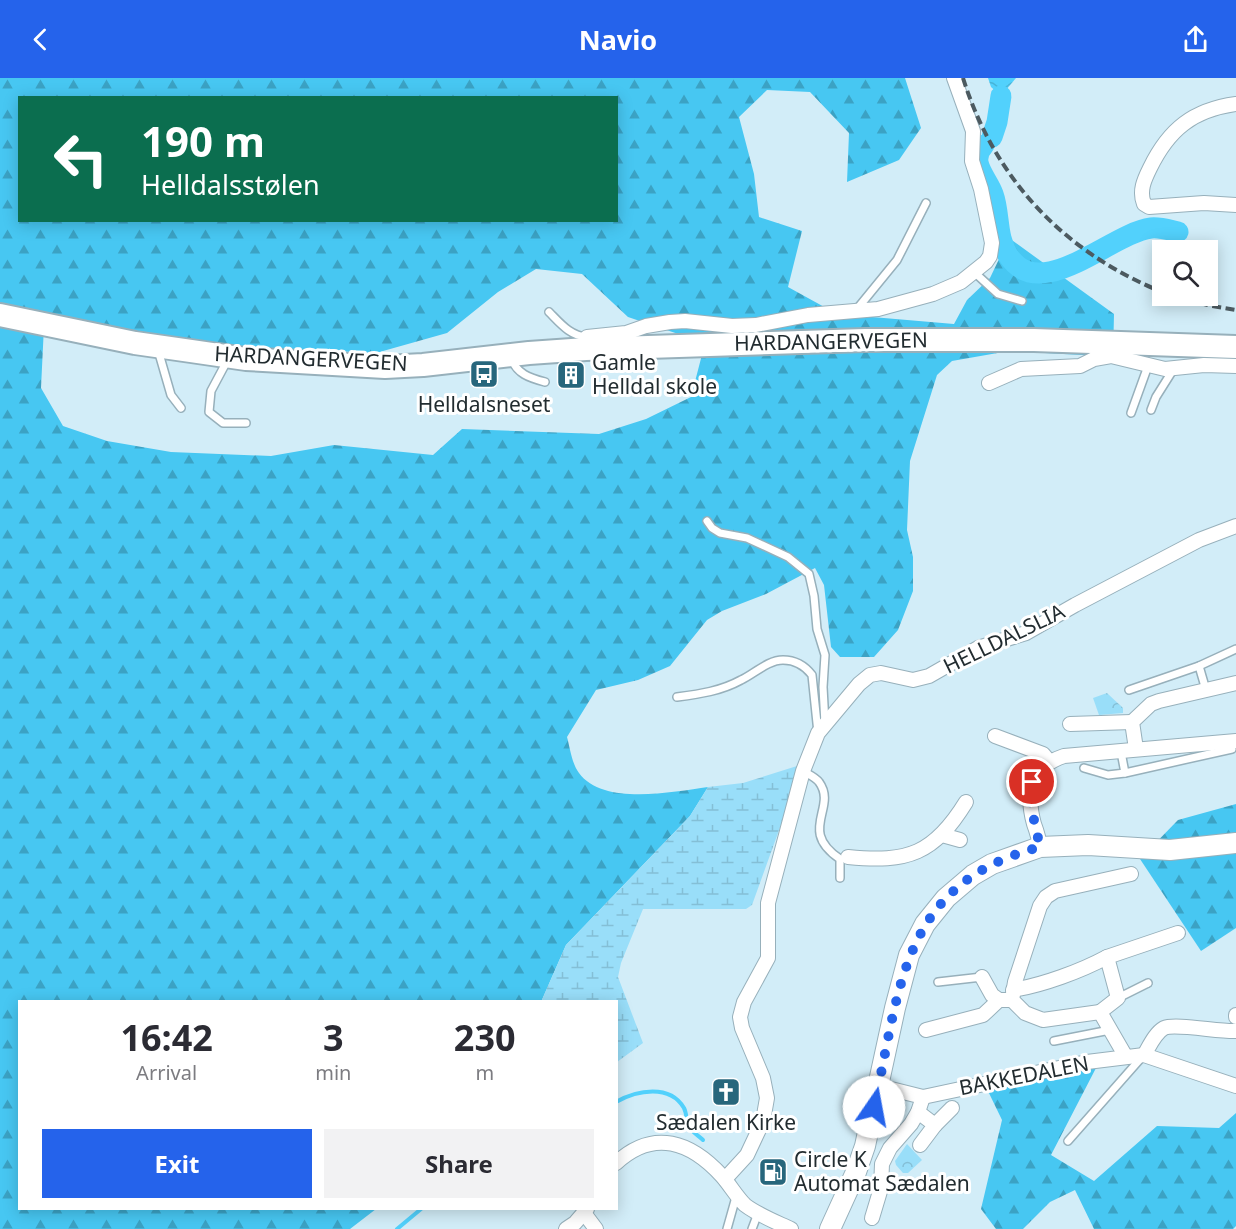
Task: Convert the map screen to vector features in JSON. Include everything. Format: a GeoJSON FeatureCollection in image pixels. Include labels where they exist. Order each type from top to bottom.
{"type":"FeatureCollection","features":[{"type":"Feature","properties":{"kind":"main road","name":"HARDANGERVEGEN"},"geometry":{"type":"LineString","coordinates":[[0,315],[157,346],[230,357],[385,367],[586,349],[865,340],[1034,340],[1236,347]]}},
{"type":"Feature","properties":{"kind":"main road"},"geometry":{"type":"LineString","coordinates":[[830,1229],[856,1172],[865,1146],[903,974],[915,941],[925,924],[946,898],[973,875],[1008,857],[1040,847],[1088,845],[1170,850],[1236,843]]}},
{"type":"Feature","properties":{"kind":"street"},"geometry":{"type":"LineString","coordinates":[[587,337],[626,333],[645,326],[670,322],[685,321],[732,326],[756,325],[808,315],[899,305],[933,294],[961,282],[974,273],[990,256],[992,243],[981,189],[972,161],[973,131],[954,78]]}},
{"type":"Feature","properties":{"kind":"street"},"geometry":{"type":"LineString","coordinates":[[1236,104],[1209,109],[1180,126],[1160,150],[1142,190],[1142,200],[1149,207],[1204,203],[1236,205]]}},
{"type":"Feature","properties":{"kind":"street"},"geometry":{"type":"LineString","coordinates":[[670,322],[670,346]]}},
{"type":"Feature","properties":{"kind":"street"},"geometry":{"type":"LineString","coordinates":[[989,383],[1021,369],[1080,366],[1094,359],[1111,356],[1165,369],[1204,365],[1236,366]]}},
{"type":"Feature","properties":{"kind":"street","name":"HELLDALSLIA"},"geometry":{"type":"LineString","coordinates":[[725,1179],[747,1155],[763,1121],[767,1098],[763,1078],[742,1028],[740,1017],[744,1002],[768,958],[768,903],[803,771],[821,729],[859,684],[870,675],[881,673],[913,680],[929,676],[978,648],[1026,633],[1199,540],[1236,526]]}},
{"type":"Feature","properties":{"kind":"street"},"geometry":{"type":"LineString","coordinates":[[1070,724],[1132,722],[1151,705],[1236,683]]}},
{"type":"Feature","properties":{"kind":"street"},"geometry":{"type":"LineString","coordinates":[[1132,722],[1136,749]]}},
{"type":"Feature","properties":{"kind":"street"},"geometry":{"type":"LineString","coordinates":[[995,736],[1043,754],[1049,761]]}},
{"type":"Feature","properties":{"kind":"street"},"geometry":{"type":"LineString","coordinates":[[1040,847],[1030,802],[1032,782],[1049,761],[1065,756],[1136,749],[1234,745]]}},
{"type":"Feature","properties":{"kind":"street"},"geometry":{"type":"LineString","coordinates":[[848,857],[899,858],[909,856],[942,835],[966,802]]}},
{"type":"Feature","properties":{"kind":"street"},"geometry":{"type":"LineString","coordinates":[[942,835],[960,840]]}},
{"type":"Feature","properties":{"kind":"street"},"geometry":{"type":"LineString","coordinates":[[1008,997],[1046,897],[1054,891],[1131,874]]}},
{"type":"Feature","properties":{"kind":"street"},"geometry":{"type":"LineString","coordinates":[[926,1030],[983,1015],[1008,997],[1046,981],[1178,933]]}},
{"type":"Feature","properties":{"kind":"street"},"geometry":{"type":"LineString","coordinates":[[982,977],[992,995],[1008,997],[1025,1013],[1043,1020],[1100,1012],[1118,998],[1107,957]]}},
{"type":"Feature","properties":{"kind":"street"},"geometry":{"type":"LineString","coordinates":[[1100,1012],[1126,1057]]}},
{"type":"Feature","properties":{"kind":"street","name":"BAKKEDALEN"},"geometry":{"type":"LineString","coordinates":[[1144,1055],[1155,1037],[1164,1028],[1176,1025],[1219,1032],[1236,1031]]}},
{"type":"Feature","properties":{"kind":"street","name":"BAKKEDALEN"},"geometry":{"type":"LineString","coordinates":[[879,1086],[923,1096],[1088,1062],[1144,1055],[1236,1086]]}},
{"type":"Feature","properties":{"kind":"street"},"geometry":{"type":"LineString","coordinates":[[872,1218],[880,1188],[882,1164],[890,1148],[911,1124],[923,1096]]}},
{"type":"Feature","properties":{"kind":"street"},"geometry":{"type":"LineString","coordinates":[[920,1145],[952,1108]]}},
{"type":"Feature","properties":{"kind":"street"},"geometry":{"type":"LineString","coordinates":[[918,1112],[935,1125]]}},
{"type":"Feature","properties":{"kind":"street"},"geometry":{"type":"LineString","coordinates":[[618,1162],[632,1151],[648,1144],[672,1143],[698,1154],[725,1179],[736,1196],[758,1214],[788,1228]]}},
{"type":"Feature","properties":{"kind":"street"},"geometry":{"type":"LineString","coordinates":[[566,1229],[585,1211],[596,1229]]}},
{"type":"Feature","properties":{"kind":"lane"},"geometry":{"type":"LineString","coordinates":[[855,311],[897,260],[926,203]]}},
{"type":"Feature","properties":{"kind":"lane"},"geometry":{"type":"LineString","coordinates":[[974,273],[998,294],[1022,301]]}},
{"type":"Feature","properties":{"kind":"lane"},"geometry":{"type":"LineString","coordinates":[[549,312],[571,332],[587,337]]}},
{"type":"Feature","properties":{"kind":"lane"},"geometry":{"type":"LineString","coordinates":[[157,346],[171,395],[181,408]]}},
{"type":"Feature","properties":{"kind":"lane"},"geometry":{"type":"LineString","coordinates":[[511,355],[515,367],[529,378],[545,382]]}},
{"type":"Feature","properties":{"kind":"lane"},"geometry":{"type":"LineString","coordinates":[[230,357],[211,391],[209,412],[223,423],[246,423]]}},
{"type":"Feature","properties":{"kind":"lane"},"geometry":{"type":"LineString","coordinates":[[1131,412],[1148,366]]}},
{"type":"Feature","properties":{"kind":"lane"},"geometry":{"type":"LineString","coordinates":[[1151,410],[1173,368]]}},
{"type":"Feature","properties":{"kind":"lane"},"geometry":{"type":"LineString","coordinates":[[707,521],[720,533],[747,538],[788,557],[809,574],[817,629],[825,655],[821,729]]}},
{"type":"Feature","properties":{"kind":"lane"},"geometry":{"type":"LineString","coordinates":[[1129,690],[1199,666],[1236,649]]}},
{"type":"Feature","properties":{"kind":"lane","name":"HELLDALSLIA"},"geometry":{"type":"LineString","coordinates":[[677,697],[705,694],[740,681],[773,662],[792,661],[806,668],[812,675],[821,729]]}},
{"type":"Feature","properties":{"kind":"lane"},"geometry":{"type":"LineString","coordinates":[[1199,666],[1206,690]]}},
{"type":"Feature","properties":{"kind":"lane"},"geometry":{"type":"LineString","coordinates":[[1084,768],[1108,775],[1125,773],[1234,745]]}},
{"type":"Feature","properties":{"kind":"lane"},"geometry":{"type":"LineString","coordinates":[[1121,752],[1125,773]]}},
{"type":"Feature","properties":{"kind":"lane"},"geometry":{"type":"LineString","coordinates":[[803,771],[818,781],[823,792],[819,830],[822,844],[840,859],[840,878]]}},
{"type":"Feature","properties":{"kind":"lane"},"geometry":{"type":"LineString","coordinates":[[938,982],[982,977]]}},
{"type":"Feature","properties":{"kind":"lane"},"geometry":{"type":"LineString","coordinates":[[1118,998],[1148,983]]}},
{"type":"Feature","properties":{"kind":"lane"},"geometry":{"type":"LineString","coordinates":[[1054,1041],[1111,1029]]}},
{"type":"Feature","properties":{"kind":"lane","name":"BAKKEDALEN"},"geometry":{"type":"LineString","coordinates":[[1068,1141],[1144,1055]]}},
{"type":"Feature","properties":{"kind":"lane"},"geometry":{"type":"LineString","coordinates":[[727,1229],[736,1196]]}},
{"type":"Feature","properties":{"kind":"lane"},"geometry":{"type":"LineString","coordinates":[[752,1229],[758,1214]]}},
{"type":"Feature","properties":{"kind":"green space"},"geometry":{"type":"Polygon","coordinates":[[[0,78],[905,78],[921,128],[899,160],[847,182],[849,133],[810,92],[767,90],[739,117],[754,174],[759,217],[802,231],[788,287],[837,314],[954,324],[967,300],[990,278],[1009,238],[1114,314],[1113,358],[1009,351],[952,361],[937,375],[910,461],[907,530],[913,557],[913,591],[898,630],[874,657],[840,657],[831,647],[824,585],[815,568],[766,594],[722,611],[707,620],[670,666],[638,680],[596,690],[567,737],[573,761],[579,773],[590,783],[604,790],[639,794],[708,787],[690,816],[566,945],[542,1000],[18,1000],[18,1210],[375,1210],[350,1229],[0,1229],[0,78]],[[536,269],[498,292],[447,333],[376,353],[332,351],[266,358],[44,326],[41,388],[63,426],[107,441],[171,452],[271,456],[334,445],[433,455],[462,429],[599,434],[646,419],[691,397],[705,343],[628,317],[582,274],[536,269]]]}},
{"type":"Feature","properties":{"kind":"green space"},"geometry":{"type":"Polygon","coordinates":[[[1107,693],[1123,708],[1123,713],[1099,715],[1093,698],[1107,693]]]}},
{"type":"Feature","properties":{"kind":"green space"},"geometry":{"type":"Polygon","coordinates":[[[797,766],[795,786],[752,905],[746,909],[643,909],[621,963],[618,977],[643,1043],[618,1061],[618,1000],[542,1000],[566,945],[690,816],[708,787],[743,783],[797,766]]]}},
{"type":"Feature","properties":{"kind":"green space"},"geometry":{"type":"Polygon","coordinates":[[[1236,804],[1236,928],[1201,951],[1140,859],[1178,820],[1236,804]]]}},
{"type":"Feature","properties":{"kind":"green space"},"geometry":{"type":"Polygon","coordinates":[[[1096,1068],[1051,1155],[1094,1181],[1157,1126],[1219,1128],[1236,1113],[1236,1226],[1233,1229],[1094,1229],[1075,1190],[1050,1202],[1023,1229],[996,1229],[981,1209],[1002,1120],[987,1089],[1096,1068]]]}},
{"type":"Feature","properties":{"kind":"green space"},"geometry":{"type":"Polygon","coordinates":[[[907,1144],[922,1160],[908,1173],[903,1173],[895,1161],[907,1144]]]}},
{"type":"Feature","properties":{"kind":"water"},"geometry":{"type":"Polygon","coordinates":[[[988,78],[1016,78],[1001,96],[991,87],[988,78]]]}},
{"type":"Feature","properties":{"kind":"waterway"},"geometry":{"type":"LineString","coordinates":[[992,137],[1001,96]]}},
{"type":"Feature","properties":{"kind":"waterway"},"geometry":{"type":"LineString","coordinates":[[984,145],[980,151],[978,163],[993,194],[1004,248],[1022,269],[1038,273],[1057,270],[1135,233],[1151,228],[1178,232]]}},
{"type":"Feature","properties":{"kind":"waterway"},"geometry":{"type":"LineString","coordinates":[[618,1101],[643,1092],[662,1092],[670,1095],[684,1108],[690,1129],[703,1140]]}},
{"type":"Feature","properties":{"kind":"waterway"},"geometry":{"type":"LineString","coordinates":[[397,1229],[420,1210]]}},
{"type":"Feature","properties":{"kind":"railway"},"geometry":{"type":"LineString","coordinates":[[963,78],[977,115],[994,149],[1014,180],[1038,208],[1064,234],[1094,256],[1127,276],[1152,287]]}},
{"type":"Feature","properties":{"kind":"railway"},"geometry":{"type":"LineString","coordinates":[[1212,306],[1236,310]]}},
{"type":"Feature","properties":{"kind":"place","name":"Helldalsneset"},"geometry":{"type":"Point","coordinates":[484,374]}},
{"type":"Feature","properties":{"kind":"place","name":"Gamle Helldal skole"},"geometry":{"type":"Point","coordinates":[571,375]}},
{"type":"Feature","properties":{"kind":"place","name":"Sædalen Kirke"},"geometry":{"type":"Point","coordinates":[726,1092]}},
{"type":"Feature","properties":{"kind":"place","name":"Circle K Automat Sædalen"},"geometry":{"type":"Point","coordinates":[773,1172]}},
{"type":"Feature","properties":{"kind":"route"},"geometry":{"type":"LineString","coordinates":[[874,1107],[903,974],[915,941],[935,910],[973,875],[1008,857],[1040,847],[1030,802],[1032,782]]}}]}
